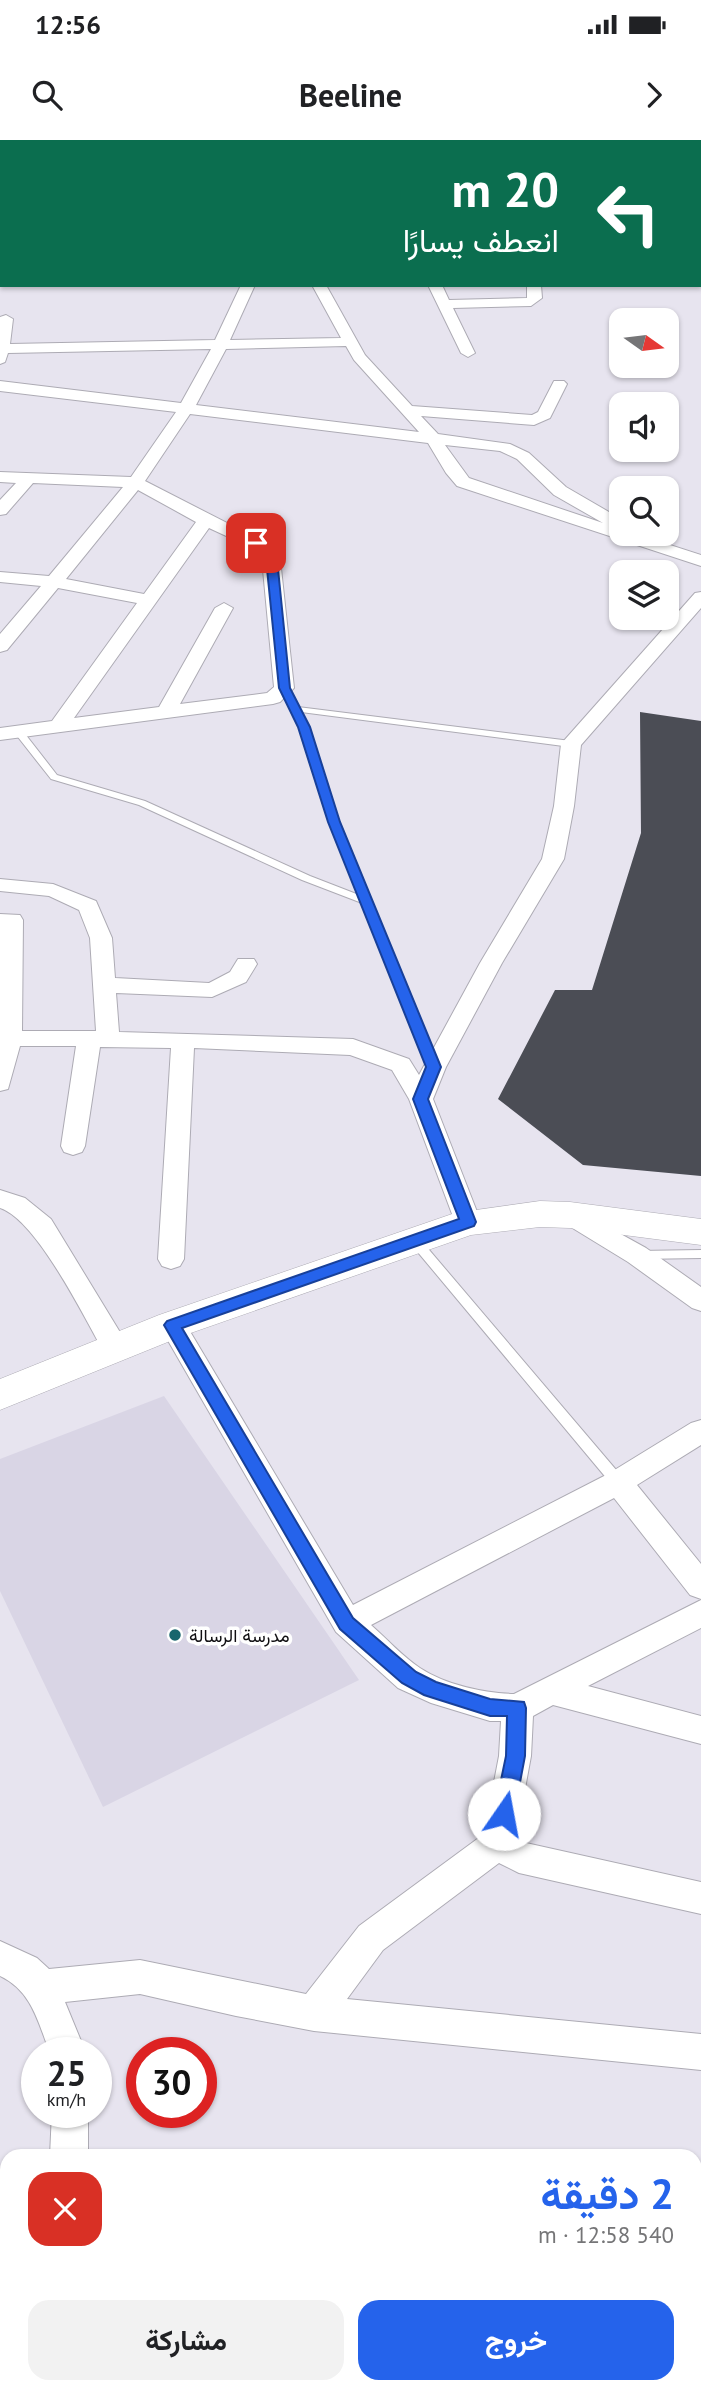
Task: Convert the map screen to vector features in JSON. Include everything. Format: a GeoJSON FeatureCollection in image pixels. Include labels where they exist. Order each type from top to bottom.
{"type":"FeatureCollection","features":[{"type":"Feature","properties":{"kind":"street"},"geometry":{"type":"LineString","coordinates":[[0,646],[135,482],[188,407],[247,287]]}},
{"type":"Feature","properties":{"kind":"street"},"geometry":{"type":"LineString","coordinates":[[320,287],[348,342],[434,439],[454,473],[463,482],[701,561]]}},
{"type":"Feature","properties":{"kind":"street"},"geometry":{"type":"LineString","coordinates":[[436,287],[468,353]]}},
{"type":"Feature","properties":{"kind":"street"},"geometry":{"type":"LineString","coordinates":[[444,304],[531,302],[535,298],[534,287]]}},
{"type":"Feature","properties":{"kind":"street"},"geometry":{"type":"LineString","coordinates":[[4,328],[1,354],[348,342]]}},
{"type":"Feature","properties":{"kind":"street"},"geometry":{"type":"LineString","coordinates":[[408,410],[534,420],[544,415],[559,384]]}},
{"type":"Feature","properties":{"kind":"street"},"geometry":{"type":"LineString","coordinates":[[0,386],[188,407],[515,450],[553,486],[609,519]]}},
{"type":"Feature","properties":{"kind":"street"},"geometry":{"type":"LineString","coordinates":[[0,477],[135,482],[266,550],[271,559],[284,688],[273,698],[0,734]]}},
{"type":"Feature","properties":{"kind":"street"},"geometry":{"type":"LineString","coordinates":[[0,510],[29,478]]}},
{"type":"Feature","properties":{"kind":"street"},"geometry":{"type":"LineString","coordinates":[[58,727],[205,520]]}},
{"type":"Feature","properties":{"kind":"street"},"geometry":{"type":"LineString","coordinates":[[657,546],[664,550]]}},
{"type":"Feature","properties":{"kind":"street"},"geometry":{"type":"LineString","coordinates":[[0,577],[53,582],[149,600]]}},
{"type":"Feature","properties":{"kind":"street"},"geometry":{"type":"LineString","coordinates":[[421,1099],[434,1067],[515,920],[553,859],[564,806],[571,744],[701,597]]}},
{"type":"Feature","properties":{"kind":"street"},"geometry":{"type":"LineString","coordinates":[[166,712],[224,608]]}},
{"type":"Feature","properties":{"kind":"street"},"geometry":{"type":"LineString","coordinates":[[0,1083],[5,1038],[6,886],[53,890],[88,906],[101,937],[104,985],[99,1039],[73,1146]]}},
{"type":"Feature","properties":{"kind":"street"},"geometry":{"type":"LineString","coordinates":[[104,985],[212,990],[238,977],[246,964]]}},
{"type":"Feature","properties":{"kind":"street"},"geometry":{"type":"LineString","coordinates":[[5,1038],[308,1044],[360,1049],[401,1065],[421,1099],[468,1222]]}},
{"type":"Feature","properties":{"kind":"street"},"geometry":{"type":"LineString","coordinates":[[171,1259],[183,1040]]}},
{"type":"Feature","properties":{"kind":"street"},"geometry":{"type":"LineString","coordinates":[[0,1199],[16,1204],[42,1226],[115,1348]]}},
{"type":"Feature","properties":{"kind":"street"},"geometry":{"type":"LineString","coordinates":[[0,1395],[172,1325],[468,1222],[540,1214],[570,1215],[701,1232]]}},
{"type":"Feature","properties":{"kind":"street"},"geometry":{"type":"LineString","coordinates":[[570,1215],[637,1255],[701,1301]]}},
{"type":"Feature","properties":{"kind":"street"},"geometry":{"type":"LineString","coordinates":[[172,1325],[347,1623],[409,1678],[431,1689],[490,1707],[517,1708],[701,1613]]}},
{"type":"Feature","properties":{"kind":"street"},"geometry":{"type":"LineString","coordinates":[[347,1623],[618,1482],[701,1431]]}},
{"type":"Feature","properties":{"kind":"street"},"geometry":{"type":"LineString","coordinates":[[618,1482],[701,1586]]}},
{"type":"Feature","properties":{"kind":"street"},"geometry":{"type":"LineString","coordinates":[[549,1690],[701,1730]]}},
{"type":"Feature","properties":{"kind":"street"},"geometry":{"type":"LineString","coordinates":[[517,1708],[515,1756],[509,1796],[499,1832],[502,1841],[513,1855],[701,1898]]}},
{"type":"Feature","properties":{"kind":"street"},"geometry":{"type":"LineString","coordinates":[[314,2013],[371,1938],[502,1841]]}},
{"type":"Feature","properties":{"kind":"street"},"geometry":{"type":"LineString","coordinates":[[0,1958],[25,1970],[42,1987],[62,2037]]}},
{"type":"Feature","properties":{"kind":"street"},"geometry":{"type":"LineString","coordinates":[[42,1987],[140,1977],[314,2013],[701,2052]]}},
{"type":"Feature","properties":{"kind":"street"},"geometry":{"type":"LineString","coordinates":[[69,2149],[70,2128]]}},
{"type":"Feature","properties":{"kind":"lane"},"geometry":{"type":"LineString","coordinates":[[284,688],[304,727],[334,822],[434,1067]]}},
{"type":"Feature","properties":{"kind":"lane"},"geometry":{"type":"LineString","coordinates":[[295,709],[571,744]]}},
{"type":"Feature","properties":{"kind":"lane"},"geometry":{"type":"LineString","coordinates":[[19,732],[54,777],[142,803],[306,878],[365,901]]}},
{"type":"Feature","properties":{"kind":"lane"},"geometry":{"type":"LineString","coordinates":[[415,1241],[618,1482]]}},
{"type":"Feature","properties":{"kind":"lane"},"geometry":{"type":"LineString","coordinates":[[637,1255],[701,1254]]}},
{"type":"Feature","properties":{"kind":"shaded area","name":"مدرسة الرسالة"},"geometry":{"type":"Polygon","coordinates":[[[164,1396],[359,1680],[103,1807],[0,1591],[0,1459],[164,1396]]]}},
{"type":"Feature","properties":{"kind":"building"},"geometry":{"type":"Polygon","coordinates":[[[640,712],[701,721],[701,1176],[583,1165],[498,1099],[555,990],[592,990],[641,833],[640,712]]]}},
{"type":"Feature","properties":{"kind":"place","name":"مدرسة الرسالة"},"geometry":{"type":"Point","coordinates":[175,1635]}},
{"type":"Feature","properties":{"kind":"route"},"geometry":{"type":"LineString","coordinates":[[256,543],[266,550],[271,559],[284,688],[304,727],[334,822],[434,1067],[421,1099],[468,1222],[172,1325],[347,1623],[409,1678],[431,1689],[490,1707],[517,1708],[515,1756],[504,1814]]}}]}
